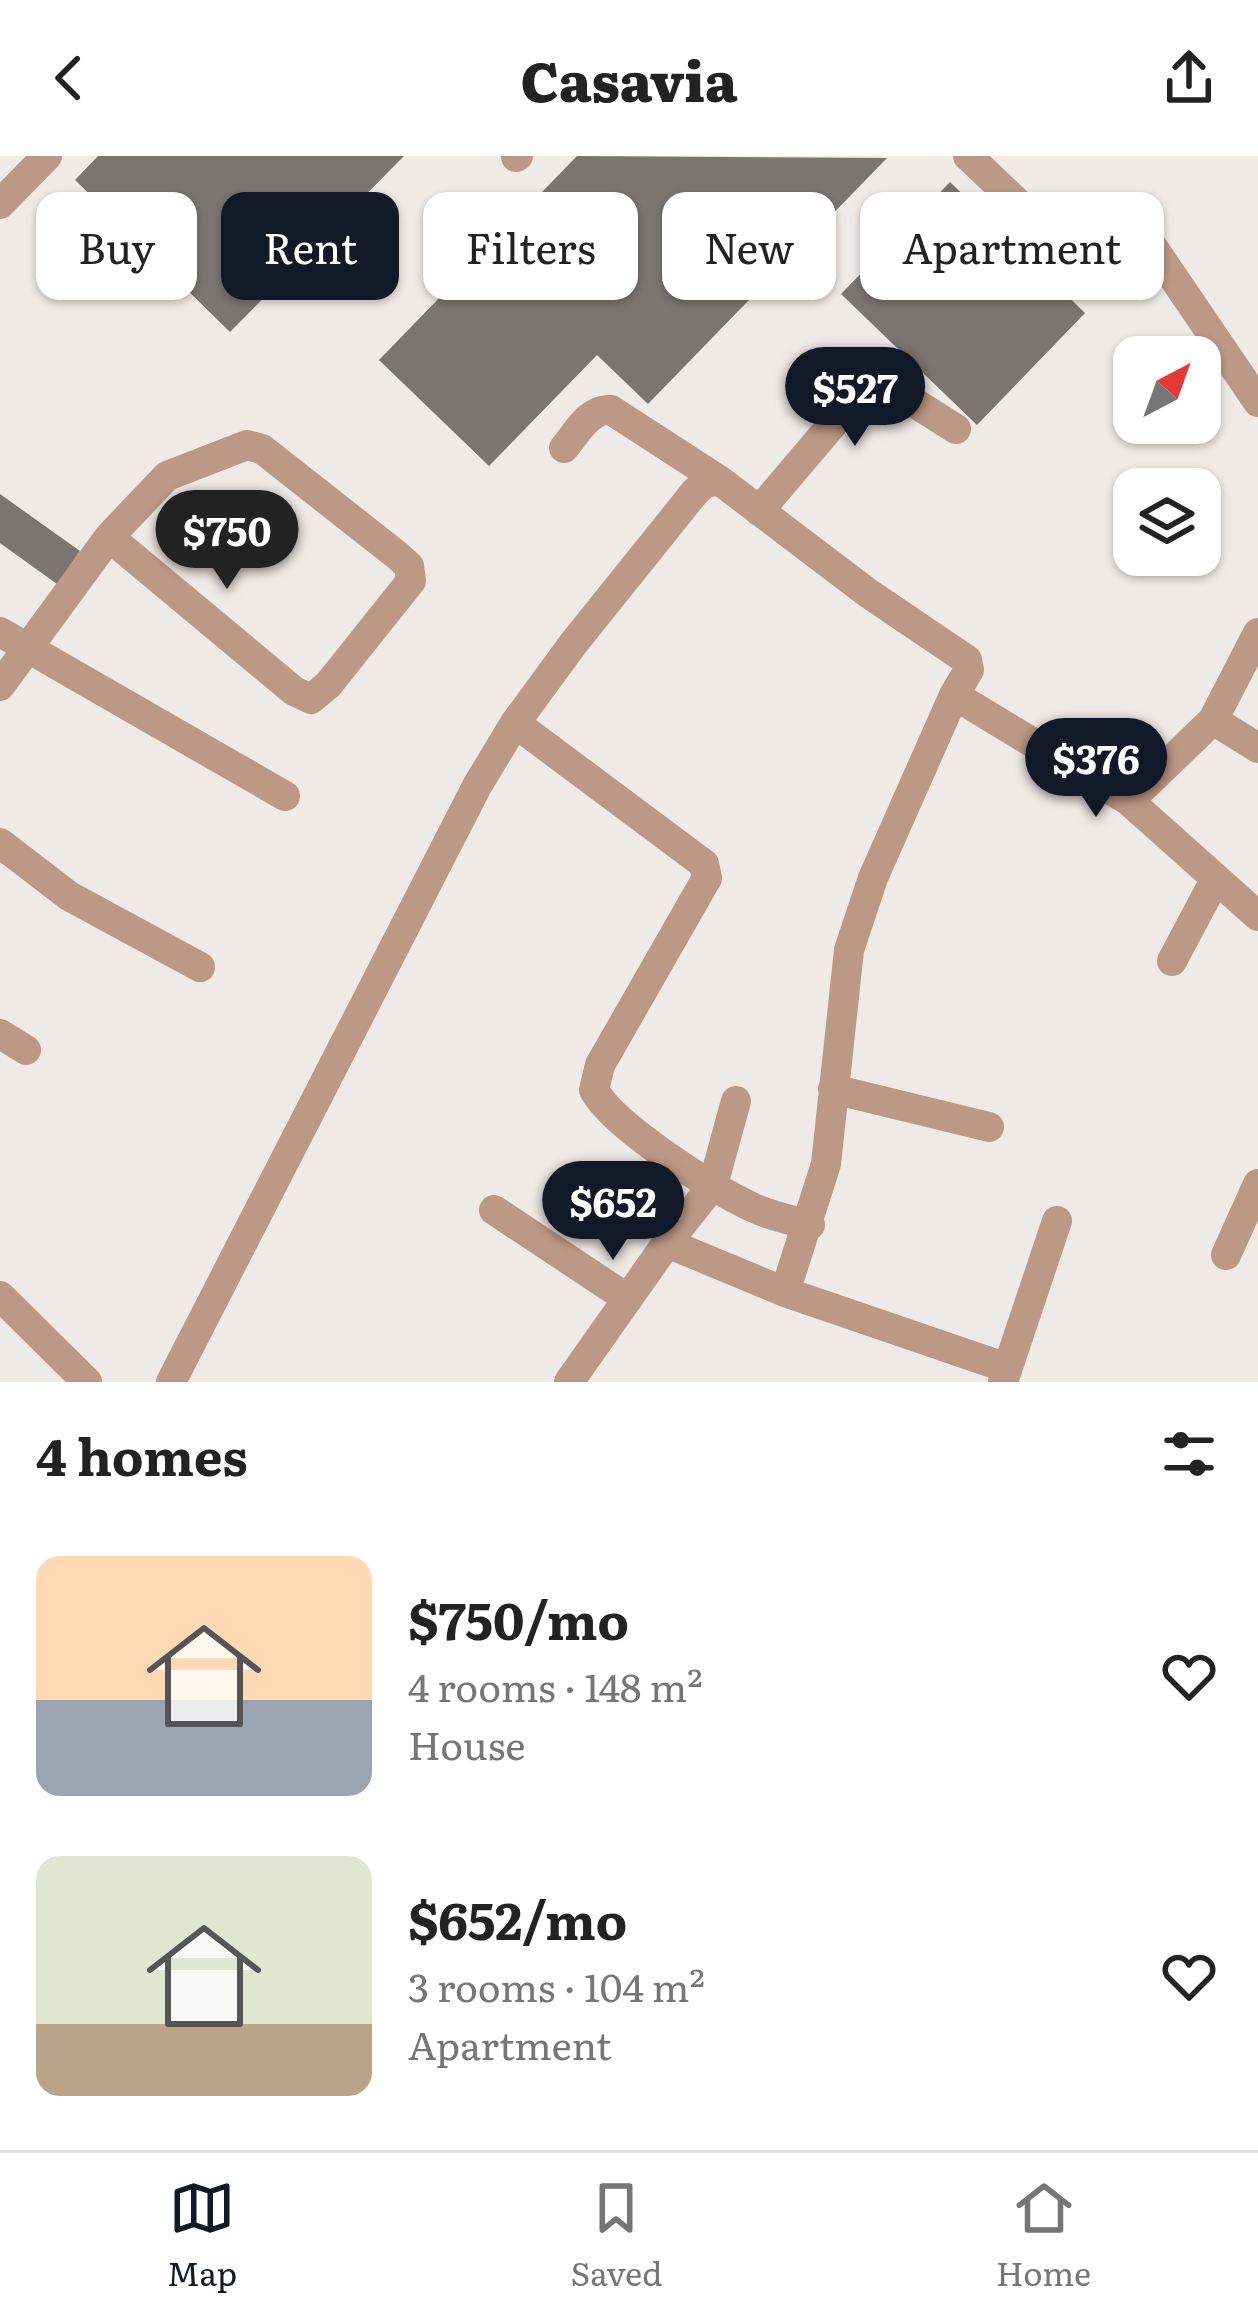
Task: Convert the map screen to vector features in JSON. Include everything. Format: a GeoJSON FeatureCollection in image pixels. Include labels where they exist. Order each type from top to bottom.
{"type":"FeatureCollection","features":[{"type":"Feature","properties":{"kind":"street"},"geometry":{"type":"LineString","coordinates":[[0,204],[47,156]]}},
{"type":"Feature","properties":{"kind":"street"},"geometry":{"type":"LineString","coordinates":[[968,156],[1006,192]]}},
{"type":"Feature","properties":{"kind":"street"},"geometry":{"type":"LineString","coordinates":[[1164,264],[1258,402]]}},
{"type":"Feature","properties":{"kind":"street"},"geometry":{"type":"LineString","coordinates":[[759,511],[865,386],[877,382],[888,386],[956,429]]}},
{"type":"Feature","properties":{"kind":"street"},"geometry":{"type":"LineString","coordinates":[[564,448],[591,415],[600,409],[611,410],[719,480],[868,593],[967,660],[969,670],[873,878],[849,950],[826,1164],[785,1292]]}},
{"type":"Feature","properties":{"kind":"street"},"geometry":{"type":"LineString","coordinates":[[0,686],[12,640],[109,537],[167,476],[247,445],[262,449],[398,556],[409,566],[411,580],[328,686],[310,700],[109,537]]}},
{"type":"Feature","properties":{"kind":"street"},"geometry":{"type":"LineString","coordinates":[[171,1382],[477,786],[515,723],[695,492],[719,480]]}},
{"type":"Feature","properties":{"kind":"street"},"geometry":{"type":"LineString","coordinates":[[1129,800],[1214,720],[1258,633]]}},
{"type":"Feature","properties":{"kind":"street"},"geometry":{"type":"LineString","coordinates":[[12,640],[285,796]]}},
{"type":"Feature","properties":{"kind":"street"},"geometry":{"type":"LineString","coordinates":[[954,695],[1129,800],[1258,916]]}},
{"type":"Feature","properties":{"kind":"street"},"geometry":{"type":"LineString","coordinates":[[1214,720],[1258,748]]}},
{"type":"Feature","properties":{"kind":"street"},"geometry":{"type":"LineString","coordinates":[[515,723],[704,863],[706,878],[600,1065],[594,1090],[604,1110],[713,1185],[758,1210],[810,1225]]}},
{"type":"Feature","properties":{"kind":"street"},"geometry":{"type":"LineString","coordinates":[[0,843],[69,896],[200,967]]}},
{"type":"Feature","properties":{"kind":"street"},"geometry":{"type":"LineString","coordinates":[[1172,961],[1215,880]]}},
{"type":"Feature","properties":{"kind":"street"},"geometry":{"type":"LineString","coordinates":[[833,1089],[988,1127]]}},
{"type":"Feature","properties":{"kind":"street"},"geometry":{"type":"LineString","coordinates":[[569,1382],[713,1185],[736,1101]]}},
{"type":"Feature","properties":{"kind":"street"},"geometry":{"type":"LineString","coordinates":[[1226,1255],[1258,1184]]}},
{"type":"Feature","properties":{"kind":"street"},"geometry":{"type":"LineString","coordinates":[[494,1210],[628,1298]]}},
{"type":"Feature","properties":{"kind":"street"},"geometry":{"type":"LineString","coordinates":[[667,1243],[1005,1375],[1057,1221]]}},
{"type":"Feature","properties":{"kind":"street"},"geometry":{"type":"LineString","coordinates":[[0,1296],[87,1382]]}},
{"type":"Feature","properties":{"kind":"building"},"geometry":{"type":"Polygon","coordinates":[[[98,156],[404,156],[368,192],[221,192],[221,300],[262,300],[230,332],[197,300],[197,192],[87,192],[75,180],[98,156]]]}},
{"type":"Feature","properties":{"kind":"building"},"geometry":{"type":"Polygon","coordinates":[[[577,156],[887,158],[836,210],[836,192],[662,192],[662,300],[749,300],[648,404],[597,355],[489,466],[379,360],[437,300],[638,300],[638,192],[542,192],[577,156]]]}},
{"type":"Feature","properties":{"kind":"building"},"geometry":{"type":"Polygon","coordinates":[[[950,182],[960,192],[940,192],[950,182]]]}},
{"type":"Feature","properties":{"kind":"building"},"geometry":{"type":"Polygon","coordinates":[[[860,274],[860,300],[1072,300],[1085,313],[977,425],[841,294],[860,274]]]}},
{"type":"Feature","properties":{"kind":"building"},"geometry":{"type":"Polygon","coordinates":[[[0,494],[80,551],[57,584],[0,543],[0,494]]]}}]}
